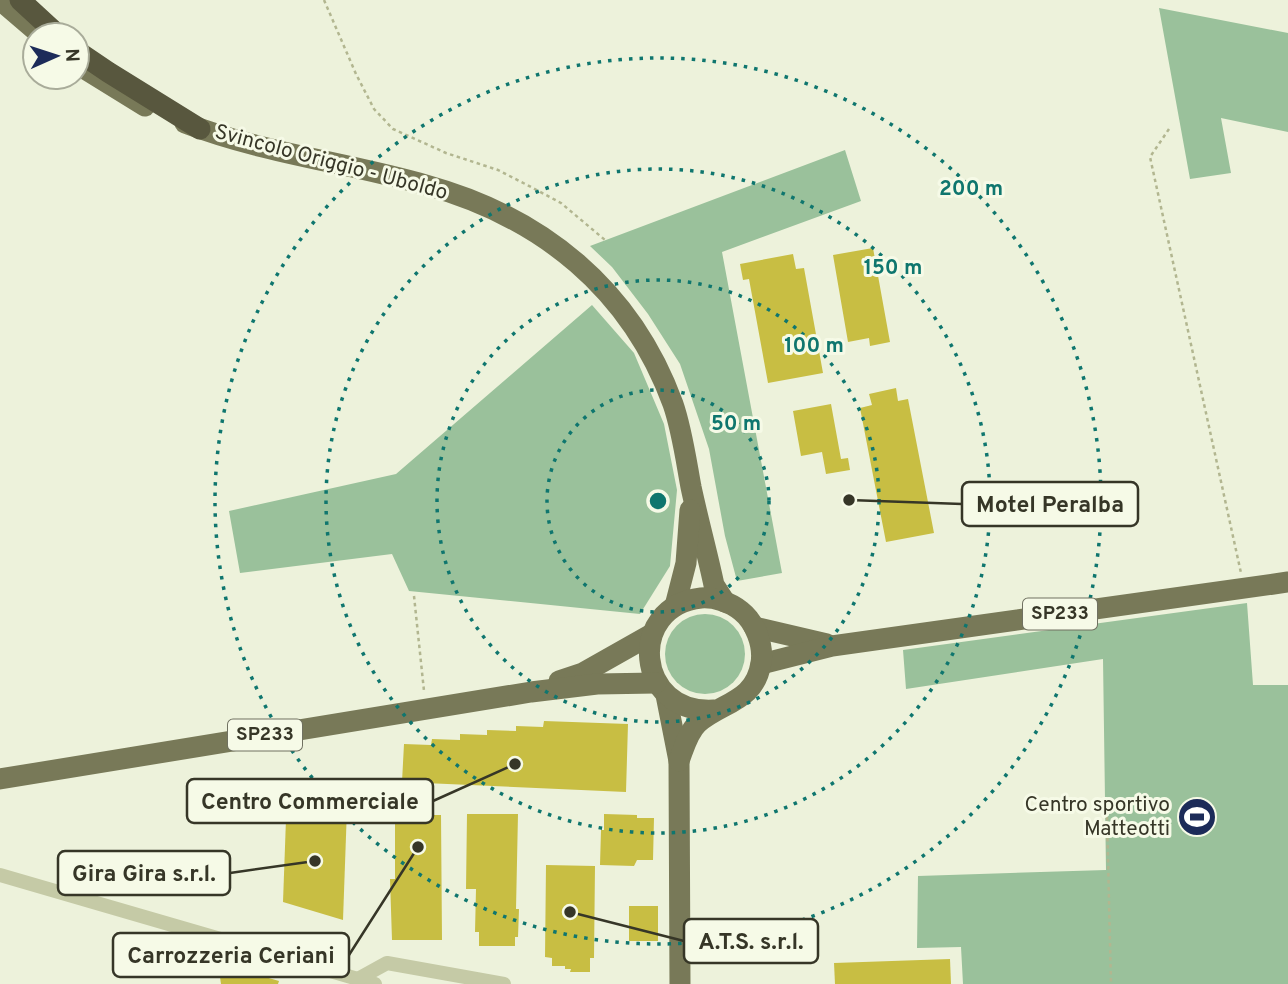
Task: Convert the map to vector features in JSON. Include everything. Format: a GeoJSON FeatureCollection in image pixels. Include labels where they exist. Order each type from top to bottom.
{"type":"FeatureCollection","features":[{"type":"Feature","properties":{"kind":"highway"},"geometry":{"type":"LineString","coordinates":[[20,0],[43,21]]}},
{"type":"Feature","properties":{"kind":"highway"},"geometry":{"type":"LineString","coordinates":[[91,60],[200,129]]}},
{"type":"Feature","properties":{"kind":"main road"},"geometry":{"type":"LineString","coordinates":[[0,0],[25,21]]}},
{"type":"Feature","properties":{"kind":"main road","name":"Svincolo Origgio - Uboldo"},"geometry":{"type":"LineString","coordinates":[[91,73],[138,102],[200,129],[243,142],[428,185],[487,208],[527,226],[595,278],[640,333],[674,407],[714,585],[725,602]]}},
{"type":"Feature","properties":{"kind":"main road","name":"Svincolo Origgio - Uboldo"},"geometry":{"type":"LineString","coordinates":[[675,607],[687,563],[691,487]]}},
{"type":"Feature","properties":{"kind":"main road","name":"SP233"},"geometry":{"type":"LineString","coordinates":[[761,664],[832,646],[1288,582]]}},
{"type":"Feature","properties":{"kind":"main road"},"geometry":{"type":"LineString","coordinates":[[675,607],[693,599],[707,598],[725,602]]}},
{"type":"Feature","properties":{"kind":"main road","name":"SP233"},"geometry":{"type":"LineString","coordinates":[[725,602],[742,611],[754,627],[832,646]]}},
{"type":"Feature","properties":{"kind":"main road","name":"SP233"},"geometry":{"type":"LineString","coordinates":[[531,692],[583,673],[652,635],[661,619],[675,607]]}},
{"type":"Feature","properties":{"kind":"main road"},"geometry":{"type":"LineString","coordinates":[[679,761],[696,725],[714,710],[734,703],[749,691],[761,664],[761,645],[754,627]]}},
{"type":"Feature","properties":{"kind":"main road"},"geometry":{"type":"LineString","coordinates":[[652,635],[649,653],[679,761],[680,984]]}},
{"type":"Feature","properties":{"kind":"main road","name":"SP233"},"geometry":{"type":"LineString","coordinates":[[0,779],[531,692],[597,684],[661,689],[682,706],[702,711],[714,710]]}},
{"type":"Feature","properties":{"kind":"street"},"geometry":{"type":"LineString","coordinates":[[0,876],[375,984]]}},
{"type":"Feature","properties":{"kind":"street"},"geometry":{"type":"LineString","coordinates":[[358,979],[387,963],[505,984]]}},
{"type":"Feature","properties":{"kind":"path"},"geometry":{"type":"LineString","coordinates":[[324,0],[374,109],[393,129],[446,153],[498,170],[541,192],[561,203],[605,240]]}},
{"type":"Feature","properties":{"kind":"path"},"geometry":{"type":"LineString","coordinates":[[1169,130],[1150,157],[1244,588]]}},
{"type":"Feature","properties":{"kind":"path"},"geometry":{"type":"LineString","coordinates":[[414,596],[426,709]]}},
{"type":"Feature","properties":{"kind":"path"},"geometry":{"type":"LineString","coordinates":[[1107,817],[1111,984]]}},
{"type":"Feature","properties":{"kind":"green space"},"geometry":{"type":"Polygon","coordinates":[[[1159,8],[1288,33],[1288,132],[1221,118],[1231,173],[1190,179],[1159,8]]]}},
{"type":"Feature","properties":{"kind":"green space"},"geometry":{"type":"Polygon","coordinates":[[[845,150],[861,201],[722,252],[782,573],[737,581],[725,536],[709,449],[680,364],[648,314],[612,267],[590,246],[845,150]]]}},
{"type":"Feature","properties":{"kind":"green space"},"geometry":{"type":"Polygon","coordinates":[[[592,305],[634,353],[664,424],[677,490],[670,566],[640,614],[409,591],[392,554],[240,573],[229,511],[396,474],[592,305]]]}},
{"type":"Feature","properties":{"kind":"green space"},"geometry":{"type":"Polygon","coordinates":[[[1247,603],[1253,685],[1288,685],[1288,984],[963,984],[961,947],[917,948],[918,876],[1106,870],[1103,659],[906,689],[903,650],[1247,603]]]}},
{"type":"Feature","properties":{"kind":"green space"},"geometry":{"type":"Polygon","coordinates":[[[705,614],[720,617],[733,626],[742,639],[745,654],[742,669],[733,682],[720,691],[705,694],[690,691],[677,682],[668,669],[665,654],[668,639],[677,626],[690,617],[705,614]]]}},
{"type":"Feature","properties":{"kind":"building"},"geometry":{"type":"Polygon","coordinates":[[[873,248],[890,342],[870,346],[869,338],[848,342],[833,255],[873,248]]]}},
{"type":"Feature","properties":{"kind":"building"},"geometry":{"type":"Polygon","coordinates":[[[793,254],[796,269],[804,268],[823,373],[768,383],[749,279],[743,280],[740,264],[793,254]]]}},
{"type":"Feature","properties":{"kind":"building"},"geometry":{"type":"Polygon","coordinates":[[[896,388],[898,401],[908,399],[934,533],[886,542],[860,408],[872,405],[869,394],[896,388]]]}},
{"type":"Feature","properties":{"kind":"building"},"geometry":{"type":"Polygon","coordinates":[[[831,404],[841,459],[848,458],[850,470],[826,474],[822,452],[801,456],[793,411],[831,404]]]}},
{"type":"Feature","properties":{"kind":"building"},"geometry":{"type":"Polygon","coordinates":[[[544,721],[628,724],[626,792],[402,782],[404,744],[431,745],[432,739],[460,740],[460,734],[487,735],[487,730],[516,731],[516,726],[543,727],[544,721]]]}},
{"type":"Feature","properties":{"kind":"building"},"geometry":{"type":"Polygon","coordinates":[[[347,808],[343,920],[283,902],[286,819],[347,808]]]}},
{"type":"Feature","properties":{"kind":"building"},"geometry":{"type":"Polygon","coordinates":[[[467,814],[518,814],[516,909],[519,909],[515,946],[479,946],[479,932],[475,932],[476,889],[466,889],[467,814]]]}},
{"type":"Feature","properties":{"kind":"building"},"geometry":{"type":"Polygon","coordinates":[[[604,814],[654,818],[653,860],[637,860],[634,866],[600,865],[604,814]]]}},
{"type":"Feature","properties":{"kind":"building"},"geometry":{"type":"Polygon","coordinates":[[[395,815],[441,815],[442,940],[392,940],[390,879],[395,879],[395,815]]]}},
{"type":"Feature","properties":{"kind":"building"},"geometry":{"type":"Polygon","coordinates":[[[546,865],[595,866],[594,958],[590,958],[590,972],[570,972],[571,969],[565,969],[565,966],[552,966],[552,958],[545,957],[546,865]]]}},
{"type":"Feature","properties":{"kind":"building"},"geometry":{"type":"Polygon","coordinates":[[[629,906],[658,906],[658,941],[629,941],[629,906]]]}},
{"type":"Feature","properties":{"kind":"building"},"geometry":{"type":"Polygon","coordinates":[[[950,959],[951,984],[835,984],[834,963],[950,959]]]}},
{"type":"Feature","properties":{"kind":"building"},"geometry":{"type":"Polygon","coordinates":[[[251,973],[279,981],[278,984],[221,984],[220,977],[251,973]]]}},
{"type":"Feature","properties":{"kind":"place","name":"Motel Peralba"},"geometry":{"type":"Point","coordinates":[849,500]}},
{"type":"Feature","properties":{"kind":"place","name":"Centro Commerciale"},"geometry":{"type":"Point","coordinates":[515,764]}},
{"type":"Feature","properties":{"kind":"place","name":"Centro sportivo Matteotti"},"geometry":{"type":"Point","coordinates":[1197,817]}},
{"type":"Feature","properties":{"kind":"place","name":"Carrozzeria Ceriani"},"geometry":{"type":"Point","coordinates":[418,847]}},
{"type":"Feature","properties":{"kind":"place","name":"Gira Gira s.r.l."},"geometry":{"type":"Point","coordinates":[315,861]}},
{"type":"Feature","properties":{"kind":"place","name":"A.T.S. s.r.l."},"geometry":{"type":"Point","coordinates":[570,912]}}]}
